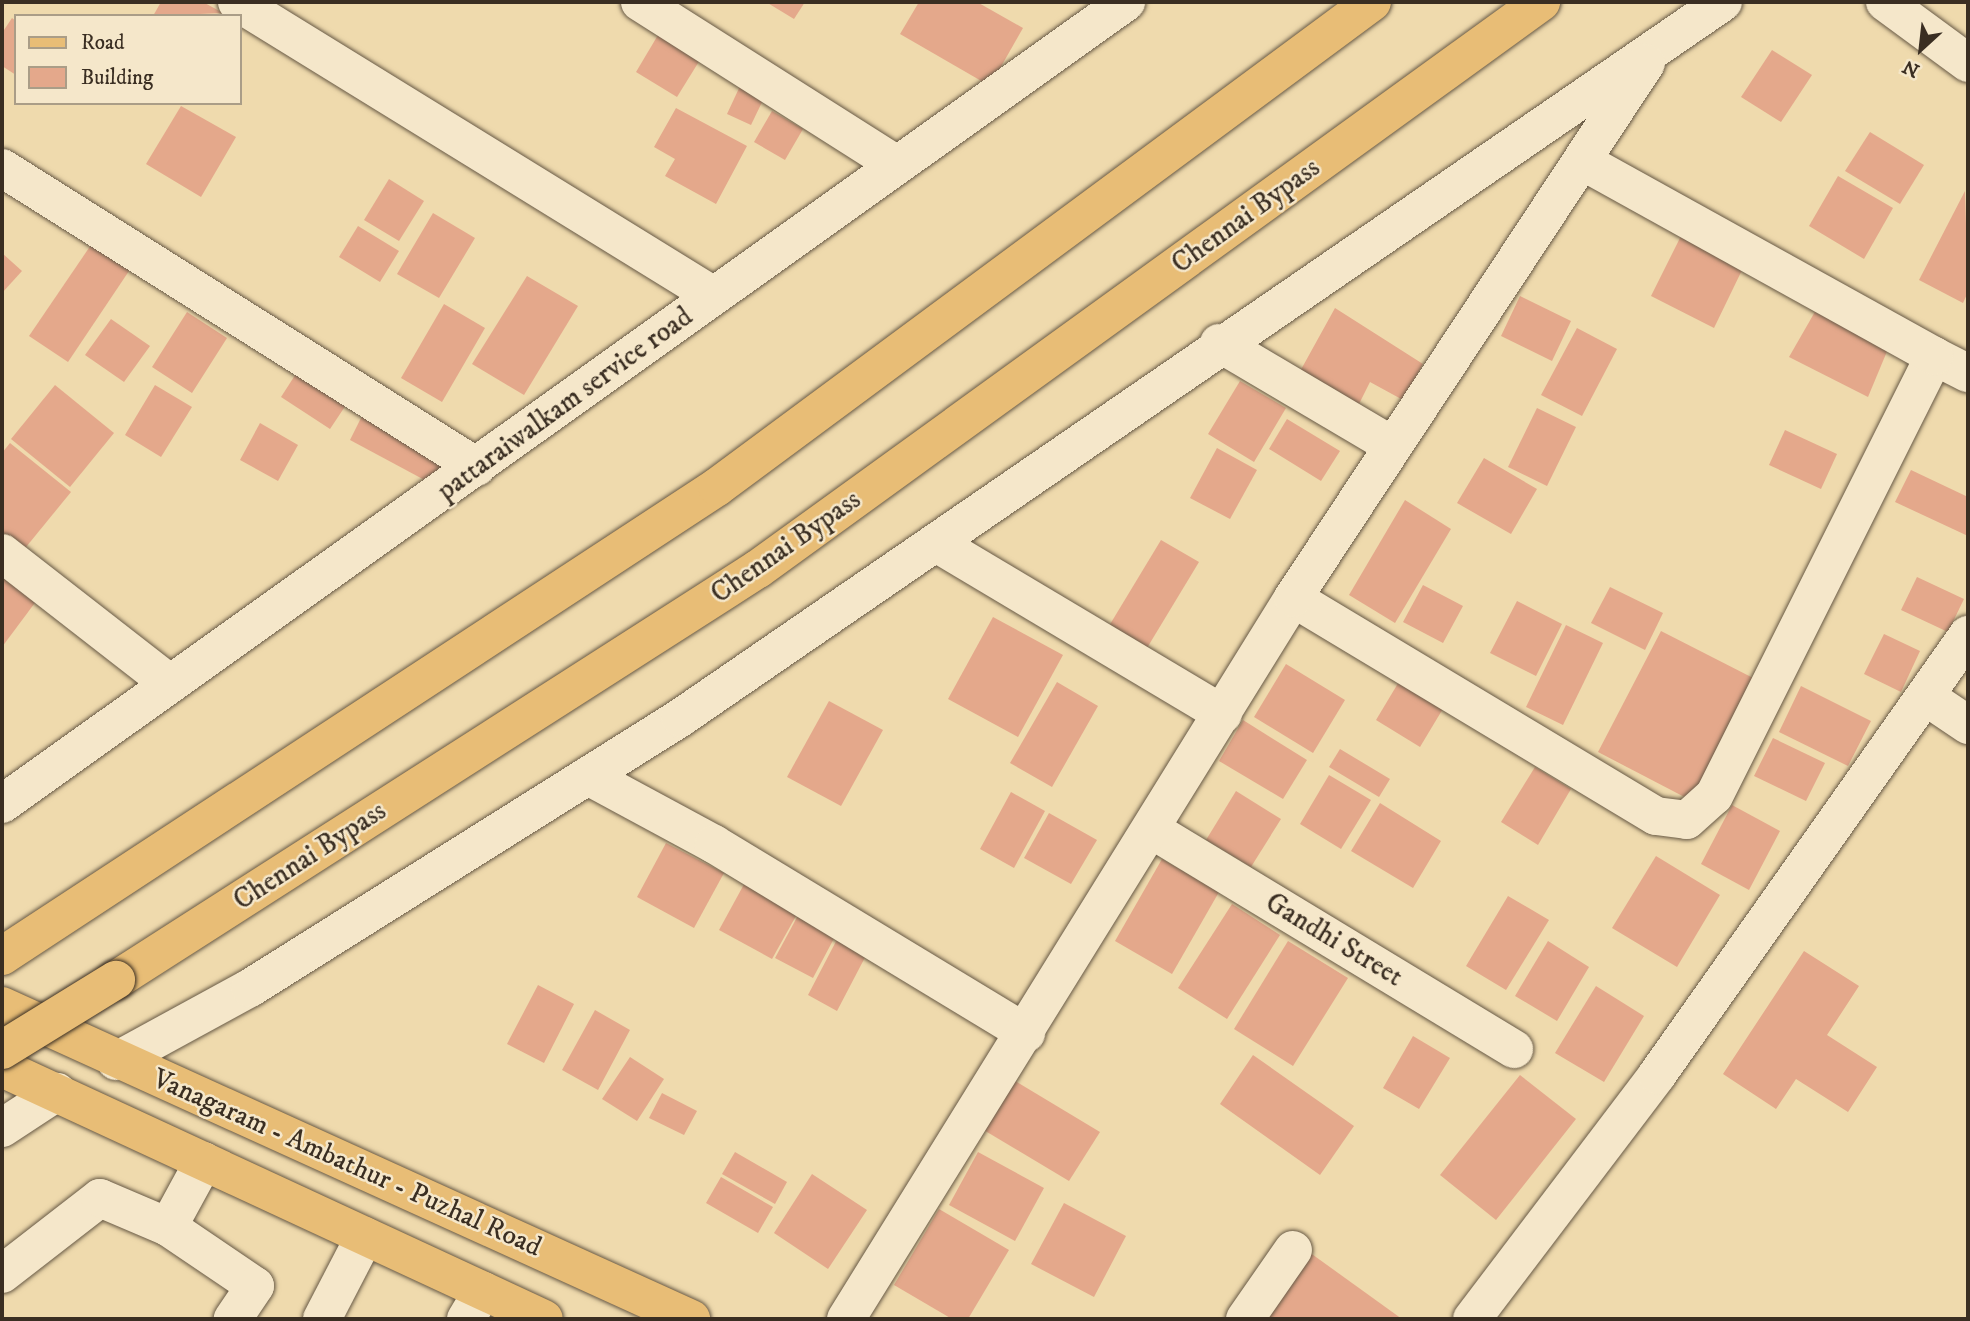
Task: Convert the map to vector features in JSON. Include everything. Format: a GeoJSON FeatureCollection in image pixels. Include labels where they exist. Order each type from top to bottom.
{"type":"FeatureCollection","features":[{"type":"Feature","properties":{"kind":"main road"},"geometry":{"type":"LineString","coordinates":[[14,949],[717,487],[1373,2]]}},
{"type":"Feature","properties":{"kind":"main road","name":"Chennai Bypass"},"geometry":{"type":"LineString","coordinates":[[2,1050],[116,981],[758,569],[1541,2]]}},
{"type":"Feature","properties":{"kind":"main road","name":"Vanagaram - Ambathur - Puzhal Road"},"geometry":{"type":"LineString","coordinates":[[2,1006],[691,1319]]}},
{"type":"Feature","properties":{"kind":"main road"},"geometry":{"type":"LineString","coordinates":[[2,1068],[365,1236],[474,1305],[544,1319]]}},
{"type":"Feature","properties":{"kind":"street"},"geometry":{"type":"LineString","coordinates":[[237,2],[714,296]]}},
{"type":"Feature","properties":{"kind":"street"},"geometry":{"type":"LineString","coordinates":[[640,2],[897,165]]}},
{"type":"Feature","properties":{"kind":"street","name":"pattaraiwalkam service road"},"geometry":{"type":"LineString","coordinates":[[2,804],[1126,2]]}},
{"type":"Feature","properties":{"kind":"street"},"geometry":{"type":"LineString","coordinates":[[116,1060],[250,988],[588,776],[936,543],[1219,343],[1723,2]]}},
{"type":"Feature","properties":{"kind":"street"},"geometry":{"type":"LineString","coordinates":[[1885,2],[1968,62]]}},
{"type":"Feature","properties":{"kind":"street"},"geometry":{"type":"LineString","coordinates":[[846,1319],[1154,831],[1293,598],[1655,49]]}},
{"type":"Feature","properties":{"kind":"street"},"geometry":{"type":"LineString","coordinates":[[1582,161],[1968,373]]}},
{"type":"Feature","properties":{"kind":"street"},"geometry":{"type":"LineString","coordinates":[[2,168],[477,467]]}},
{"type":"Feature","properties":{"kind":"street"},"geometry":{"type":"LineString","coordinates":[[1219,343],[1393,446]]}},
{"type":"Feature","properties":{"kind":"street"},"geometry":{"type":"LineString","coordinates":[[1293,598],[1656,816],[1687,820],[1714,796],[1934,356]]}},
{"type":"Feature","properties":{"kind":"street"},"geometry":{"type":"LineString","coordinates":[[936,543],[1223,714]]}},
{"type":"Feature","properties":{"kind":"street"},"geometry":{"type":"LineString","coordinates":[[2,553],[170,684]]}},
{"type":"Feature","properties":{"kind":"street"},"geometry":{"type":"LineString","coordinates":[[1472,1319],[1657,1075],[1968,635]]}},
{"type":"Feature","properties":{"kind":"street"},"geometry":{"type":"LineString","coordinates":[[1925,696],[1968,725]]}},
{"type":"Feature","properties":{"kind":"street"},"geometry":{"type":"LineString","coordinates":[[588,776],[714,844],[1026,1033]]}},
{"type":"Feature","properties":{"kind":"street","name":"Gandhi Street"},"geometry":{"type":"LineString","coordinates":[[1154,831],[1514,1049]]}},
{"type":"Feature","properties":{"kind":"street"},"geometry":{"type":"LineString","coordinates":[[2,1128],[57,1092]]}},
{"type":"Feature","properties":{"kind":"street"},"geometry":{"type":"LineString","coordinates":[[168,1227],[204,1161]]}},
{"type":"Feature","properties":{"kind":"street"},"geometry":{"type":"LineString","coordinates":[[2,1274],[100,1198],[168,1227],[255,1286],[233,1319]]}},
{"type":"Feature","properties":{"kind":"street"},"geometry":{"type":"LineString","coordinates":[[322,1319],[365,1236]]}},
{"type":"Feature","properties":{"kind":"street"},"geometry":{"type":"LineString","coordinates":[[1245,1319],[1293,1250]]}},
{"type":"Feature","properties":{"kind":"building"},"geometry":{"type":"Polygon","coordinates":[[[161,2],[203,2],[223,13],[200,14],[154,14],[161,2]]]}},
{"type":"Feature","properties":{"kind":"building"},"geometry":{"type":"Polygon","coordinates":[[[766,2],[805,2],[794,19],[766,2]]]}},
{"type":"Feature","properties":{"kind":"building"},"geometry":{"type":"Polygon","coordinates":[[[919,2],[977,2],[1023,28],[990,86],[900,34],[919,2]]]}},
{"type":"Feature","properties":{"kind":"building"},"geometry":{"type":"Polygon","coordinates":[[[12,18],[14,20],[14,74],[2,66],[2,33],[12,18]]]}},
{"type":"Feature","properties":{"kind":"building"},"geometry":{"type":"Polygon","coordinates":[[[661,30],[703,55],[677,97],[636,72],[661,30]]]}},
{"type":"Feature","properties":{"kind":"building"},"geometry":{"type":"Polygon","coordinates":[[[1772,50],[1812,75],[1781,122],[1741,97],[1772,50]]]}},
{"type":"Feature","properties":{"kind":"building"},"geometry":{"type":"Polygon","coordinates":[[[741,84],[765,96],[751,125],[727,114],[741,84]]]}},
{"type":"Feature","properties":{"kind":"building"},"geometry":{"type":"Polygon","coordinates":[[[181,106],[236,137],[201,197],[146,164],[181,106]]]}},
{"type":"Feature","properties":{"kind":"building"},"geometry":{"type":"Polygon","coordinates":[[[676,108],[747,146],[716,204],[665,176],[675,159],[654,147],[676,108]]]}},
{"type":"Feature","properties":{"kind":"building"},"geometry":{"type":"Polygon","coordinates":[[[772,111],[803,129],[785,160],[754,142],[772,111]]]}},
{"type":"Feature","properties":{"kind":"building"},"geometry":{"type":"Polygon","coordinates":[[[1870,132],[1924,165],[1900,204],[1845,171],[1870,132]]]}},
{"type":"Feature","properties":{"kind":"building"},"geometry":{"type":"Polygon","coordinates":[[[1838,176],[1893,208],[1864,259],[1809,226],[1838,176]]]}},
{"type":"Feature","properties":{"kind":"building"},"geometry":{"type":"Polygon","coordinates":[[[389,179],[424,201],[399,241],[364,220],[389,179]]]}},
{"type":"Feature","properties":{"kind":"building"},"geometry":{"type":"Polygon","coordinates":[[[1965,191],[1968,292],[1963,303],[1919,280],[1965,191]]]}},
{"type":"Feature","properties":{"kind":"building"},"geometry":{"type":"Polygon","coordinates":[[[433,213],[475,238],[439,298],[397,274],[433,213]]]}},
{"type":"Feature","properties":{"kind":"building"},"geometry":{"type":"Polygon","coordinates":[[[358,226],[399,251],[380,282],[339,257],[358,226]]]}},
{"type":"Feature","properties":{"kind":"building"},"geometry":{"type":"Polygon","coordinates":[[[1681,236],[1744,266],[1714,328],[1651,296],[1681,236]]]}},
{"type":"Feature","properties":{"kind":"building"},"geometry":{"type":"Polygon","coordinates":[[[93,242],[131,268],[68,362],[29,336],[93,242]]]}},
{"type":"Feature","properties":{"kind":"building"},"geometry":{"type":"Polygon","coordinates":[[[2,253],[22,271],[2,293],[2,253]]]}},
{"type":"Feature","properties":{"kind":"building"},"geometry":{"type":"Polygon","coordinates":[[[527,276],[578,306],[524,395],[472,364],[527,276]]]}},
{"type":"Feature","properties":{"kind":"building"},"geometry":{"type":"Polygon","coordinates":[[[1520,296],[1571,321],[1552,361],[1501,336],[1520,296]]]}},
{"type":"Feature","properties":{"kind":"building"},"geometry":{"type":"Polygon","coordinates":[[[444,304],[485,328],[442,402],[401,378],[444,304]]]}},
{"type":"Feature","properties":{"kind":"building"},"geometry":{"type":"Polygon","coordinates":[[[1335,308],[1423,364],[1403,400],[1370,382],[1357,408],[1298,375],[1335,308]]]}},
{"type":"Feature","properties":{"kind":"building"},"geometry":{"type":"Polygon","coordinates":[[[1816,310],[1888,349],[1868,397],[1789,357],[1816,310]]]}},
{"type":"Feature","properties":{"kind":"building"},"geometry":{"type":"Polygon","coordinates":[[[187,312],[227,338],[192,393],[152,367],[187,312]]]}},
{"type":"Feature","properties":{"kind":"building"},"geometry":{"type":"Polygon","coordinates":[[[111,319],[150,346],[124,382],[85,355],[111,319]]]}},
{"type":"Feature","properties":{"kind":"building"},"geometry":{"type":"Polygon","coordinates":[[[1577,328],[1617,349],[1582,416],[1541,395],[1577,328]]]}},
{"type":"Feature","properties":{"kind":"building"},"geometry":{"type":"Polygon","coordinates":[[[301,366],[350,399],[330,429],[281,397],[301,366]]]}},
{"type":"Feature","properties":{"kind":"building"},"geometry":{"type":"Polygon","coordinates":[[[1240,381],[1286,408],[1254,462],[1208,434],[1240,381]]]}},
{"type":"Feature","properties":{"kind":"building"},"geometry":{"type":"Polygon","coordinates":[[[55,385],[114,433],[70,487],[11,439],[55,385]]]}},
{"type":"Feature","properties":{"kind":"building"},"geometry":{"type":"Polygon","coordinates":[[[155,385],[192,407],[161,457],[125,435],[155,385]]]}},
{"type":"Feature","properties":{"kind":"building"},"geometry":{"type":"Polygon","coordinates":[[[1537,408],[1576,427],[1547,486],[1508,467],[1537,408]]]}},
{"type":"Feature","properties":{"kind":"building"},"geometry":{"type":"Polygon","coordinates":[[[364,412],[447,457],[432,484],[350,440],[364,412]]]}},
{"type":"Feature","properties":{"kind":"building"},"geometry":{"type":"Polygon","coordinates":[[[1287,419],[1340,451],[1321,481],[1269,449],[1287,419]]]}},
{"type":"Feature","properties":{"kind":"building"},"geometry":{"type":"Polygon","coordinates":[[[260,423],[298,445],[278,481],[240,460],[260,423]]]}},
{"type":"Feature","properties":{"kind":"building"},"geometry":{"type":"Polygon","coordinates":[[[1785,430],[1837,454],[1821,489],[1769,465],[1785,430]]]}},
{"type":"Feature","properties":{"kind":"building"},"geometry":{"type":"Polygon","coordinates":[[[10,443],[71,492],[22,552],[2,536],[2,453],[10,443]]]}},
{"type":"Feature","properties":{"kind":"building"},"geometry":{"type":"Polygon","coordinates":[[[1217,448],[1257,470],[1230,519],[1190,498],[1217,448]]]}},
{"type":"Feature","properties":{"kind":"building"},"geometry":{"type":"Polygon","coordinates":[[[1484,458],[1537,489],[1511,534],[1457,503],[1484,458]]]}},
{"type":"Feature","properties":{"kind":"building"},"geometry":{"type":"Polygon","coordinates":[[[1911,470],[1968,497],[1968,536],[1895,502],[1911,470]]]}},
{"type":"Feature","properties":{"kind":"building"},"geometry":{"type":"Polygon","coordinates":[[[1405,500],[1451,529],[1395,623],[1349,595],[1405,500]]]}},
{"type":"Feature","properties":{"kind":"building"},"geometry":{"type":"Polygon","coordinates":[[[1161,540],[1199,562],[1147,648],[1109,626],[1161,540]]]}},
{"type":"Feature","properties":{"kind":"building"},"geometry":{"type":"Polygon","coordinates":[[[2,561],[43,592],[2,647],[2,561]]]}},
{"type":"Feature","properties":{"kind":"building"},"geometry":{"type":"Polygon","coordinates":[[[1917,577],[1964,599],[1948,632],[1901,610],[1917,577]]]}},
{"type":"Feature","properties":{"kind":"building"},"geometry":{"type":"Polygon","coordinates":[[[1423,585],[1463,606],[1443,643],[1403,622],[1423,585]]]}},
{"type":"Feature","properties":{"kind":"building"},"geometry":{"type":"Polygon","coordinates":[[[1610,587],[1663,613],[1645,650],[1591,623],[1610,587]]]}},
{"type":"Feature","properties":{"kind":"building"},"geometry":{"type":"Polygon","coordinates":[[[1517,601],[1562,624],[1536,676],[1490,653],[1517,601]]]}},
{"type":"Feature","properties":{"kind":"building"},"geometry":{"type":"Polygon","coordinates":[[[993,617],[1063,655],[1018,737],[948,699],[993,617]]]}},
{"type":"Feature","properties":{"kind":"building"},"geometry":{"type":"Polygon","coordinates":[[[1566,625],[1603,643],[1563,725],[1526,707],[1566,625]]]}},
{"type":"Feature","properties":{"kind":"building"},"geometry":{"type":"Polygon","coordinates":[[[1661,631],[1759,681],[1696,803],[1598,752],[1661,631]]]}},
{"type":"Feature","properties":{"kind":"building"},"geometry":{"type":"Polygon","coordinates":[[[1884,634],[1920,651],[1901,692],[1864,674],[1884,634]]]}},
{"type":"Feature","properties":{"kind":"building"},"geometry":{"type":"Polygon","coordinates":[[[1286,664],[1345,700],[1313,753],[1254,717],[1286,664]]]}},
{"type":"Feature","properties":{"kind":"building"},"geometry":{"type":"Polygon","coordinates":[[[1400,680],[1444,707],[1420,747],[1376,720],[1400,680]]]}},
{"type":"Feature","properties":{"kind":"building"},"geometry":{"type":"Polygon","coordinates":[[[1057,682],[1098,706],[1052,787],[1010,763],[1057,682]]]}},
{"type":"Feature","properties":{"kind":"building"},"geometry":{"type":"Polygon","coordinates":[[[1801,686],[1871,721],[1848,766],[1779,732],[1801,686]]]}},
{"type":"Feature","properties":{"kind":"building"},"geometry":{"type":"Polygon","coordinates":[[[829,701],[883,730],[841,806],[787,777],[829,701]]]}},
{"type":"Feature","properties":{"kind":"building"},"geometry":{"type":"Polygon","coordinates":[[[1243,720],[1307,760],[1283,799],[1219,761],[1243,720]]]}},
{"type":"Feature","properties":{"kind":"building"},"geometry":{"type":"Polygon","coordinates":[[[1773,738],[1825,763],[1806,801],[1754,776],[1773,738]]]}},
{"type":"Feature","properties":{"kind":"building"},"geometry":{"type":"Polygon","coordinates":[[[1340,749],[1390,779],[1379,797],[1329,767],[1340,749]]]}},
{"type":"Feature","properties":{"kind":"building"},"geometry":{"type":"Polygon","coordinates":[[[1535,767],[1571,789],[1538,845],[1501,822],[1535,767]]]}},
{"type":"Feature","properties":{"kind":"building"},"geometry":{"type":"Polygon","coordinates":[[[1329,775],[1371,800],[1341,849],[1300,824],[1329,775]]]}},
{"type":"Feature","properties":{"kind":"building"},"geometry":{"type":"Polygon","coordinates":[[[1236,791],[1281,819],[1251,867],[1206,840],[1236,791]]]}},
{"type":"Feature","properties":{"kind":"building"},"geometry":{"type":"Polygon","coordinates":[[[1011,792],[1045,811],[1014,868],[980,849],[1011,792]]]}},
{"type":"Feature","properties":{"kind":"building"},"geometry":{"type":"Polygon","coordinates":[[[1380,803],[1441,841],[1413,888],[1351,851],[1380,803]]]}},
{"type":"Feature","properties":{"kind":"building"},"geometry":{"type":"Polygon","coordinates":[[[1732,805],[1780,831],[1749,890],[1701,864],[1732,805]]]}},
{"type":"Feature","properties":{"kind":"building"},"geometry":{"type":"Polygon","coordinates":[[[1049,813],[1097,840],[1071,884],[1024,858],[1049,813]]]}},
{"type":"Feature","properties":{"kind":"building"},"geometry":{"type":"Polygon","coordinates":[[[666,843],[724,873],[694,928],[637,897],[666,843]]]}},
{"type":"Feature","properties":{"kind":"building"},"geometry":{"type":"Polygon","coordinates":[[[1656,856],[1720,895],[1677,967],[1612,928],[1656,856]]]}},
{"type":"Feature","properties":{"kind":"building"},"geometry":{"type":"Polygon","coordinates":[[[1162,859],[1219,892],[1172,974],[1115,941],[1162,859]]]}},
{"type":"Feature","properties":{"kind":"building"},"geometry":{"type":"Polygon","coordinates":[[[748,877],[801,907],[772,959],[719,930],[748,877]]]}},
{"type":"Feature","properties":{"kind":"building"},"geometry":{"type":"Polygon","coordinates":[[[1508,896],[1549,920],[1506,990],[1466,966],[1508,896]]]}},
{"type":"Feature","properties":{"kind":"building"},"geometry":{"type":"Polygon","coordinates":[[[1232,904],[1280,935],[1227,1019],[1178,988],[1232,904]]]}},
{"type":"Feature","properties":{"kind":"building"},"geometry":{"type":"Polygon","coordinates":[[[802,908],[839,929],[813,978],[775,958],[802,908]]]}},
{"type":"Feature","properties":{"kind":"building"},"geometry":{"type":"Polygon","coordinates":[[[843,928],[872,944],[837,1011],[808,995],[843,928]]]}},
{"type":"Feature","properties":{"kind":"building"},"geometry":{"type":"Polygon","coordinates":[[[1288,941],[1348,978],[1293,1066],[1234,1029],[1288,941]]]}},
{"type":"Feature","properties":{"kind":"building"},"geometry":{"type":"Polygon","coordinates":[[[1548,941],[1589,967],[1557,1021],[1515,996],[1548,941]]]}},
{"type":"Feature","properties":{"kind":"building"},"geometry":{"type":"Polygon","coordinates":[[[1804,951],[1859,986],[1827,1035],[1877,1067],[1848,1112],[1796,1079],[1776,1109],[1723,1074],[1804,951]]]}},
{"type":"Feature","properties":{"kind":"building"},"geometry":{"type":"Polygon","coordinates":[[[538,985],[574,1004],[544,1063],[507,1044],[538,985]]]}},
{"type":"Feature","properties":{"kind":"building"},"geometry":{"type":"Polygon","coordinates":[[[1596,986],[1644,1016],[1604,1082],[1555,1053],[1596,986]]]}},
{"type":"Feature","properties":{"kind":"building"},"geometry":{"type":"Polygon","coordinates":[[[595,1010],[630,1030],[598,1090],[562,1070],[595,1010]]]}},
{"type":"Feature","properties":{"kind":"building"},"geometry":{"type":"Polygon","coordinates":[[[1413,1036],[1450,1058],[1419,1109],[1383,1088],[1413,1036]]]}},
{"type":"Feature","properties":{"kind":"building"},"geometry":{"type":"Polygon","coordinates":[[[1253,1055],[1354,1126],[1320,1175],[1220,1104],[1253,1055]]]}},
{"type":"Feature","properties":{"kind":"building"},"geometry":{"type":"Polygon","coordinates":[[[630,1057],[664,1079],[637,1121],[602,1099],[630,1057]]]}},
{"type":"Feature","properties":{"kind":"building"},"geometry":{"type":"Polygon","coordinates":[[[1520,1075],[1576,1119],[1496,1220],[1440,1175],[1520,1075]]]}},
{"type":"Feature","properties":{"kind":"building"},"geometry":{"type":"Polygon","coordinates":[[[1012,1079],[1100,1132],[1069,1181],[982,1129],[1012,1079]]]}},
{"type":"Feature","properties":{"kind":"building"},"geometry":{"type":"Polygon","coordinates":[[[662,1093],[697,1111],[684,1135],[649,1118],[662,1093]]]}},
{"type":"Feature","properties":{"kind":"building"},"geometry":{"type":"Polygon","coordinates":[[[735,1152],[787,1182],[775,1204],[722,1174],[735,1152]]]}},
{"type":"Feature","properties":{"kind":"building"},"geometry":{"type":"Polygon","coordinates":[[[978,1152],[1044,1188],[1015,1241],[949,1205],[978,1152]]]}},
{"type":"Feature","properties":{"kind":"building"},"geometry":{"type":"Polygon","coordinates":[[[812,1174],[867,1210],[828,1269],[774,1233],[812,1174]]]}},
{"type":"Feature","properties":{"kind":"building"},"geometry":{"type":"Polygon","coordinates":[[[721,1177],[773,1207],[758,1233],[706,1203],[721,1177]]]}},
{"type":"Feature","properties":{"kind":"building"},"geometry":{"type":"Polygon","coordinates":[[[1064,1203],[1126,1236],[1094,1297],[1031,1264],[1064,1203]]]}},
{"type":"Feature","properties":{"kind":"building"},"geometry":{"type":"Polygon","coordinates":[[[939,1209],[1009,1250],[968,1319],[952,1319],[894,1285],[939,1209]]]}},
{"type":"Feature","properties":{"kind":"building"},"geometry":{"type":"Polygon","coordinates":[[[1309,1252],[1402,1319],[1261,1319],[1309,1252]]]}}]}
